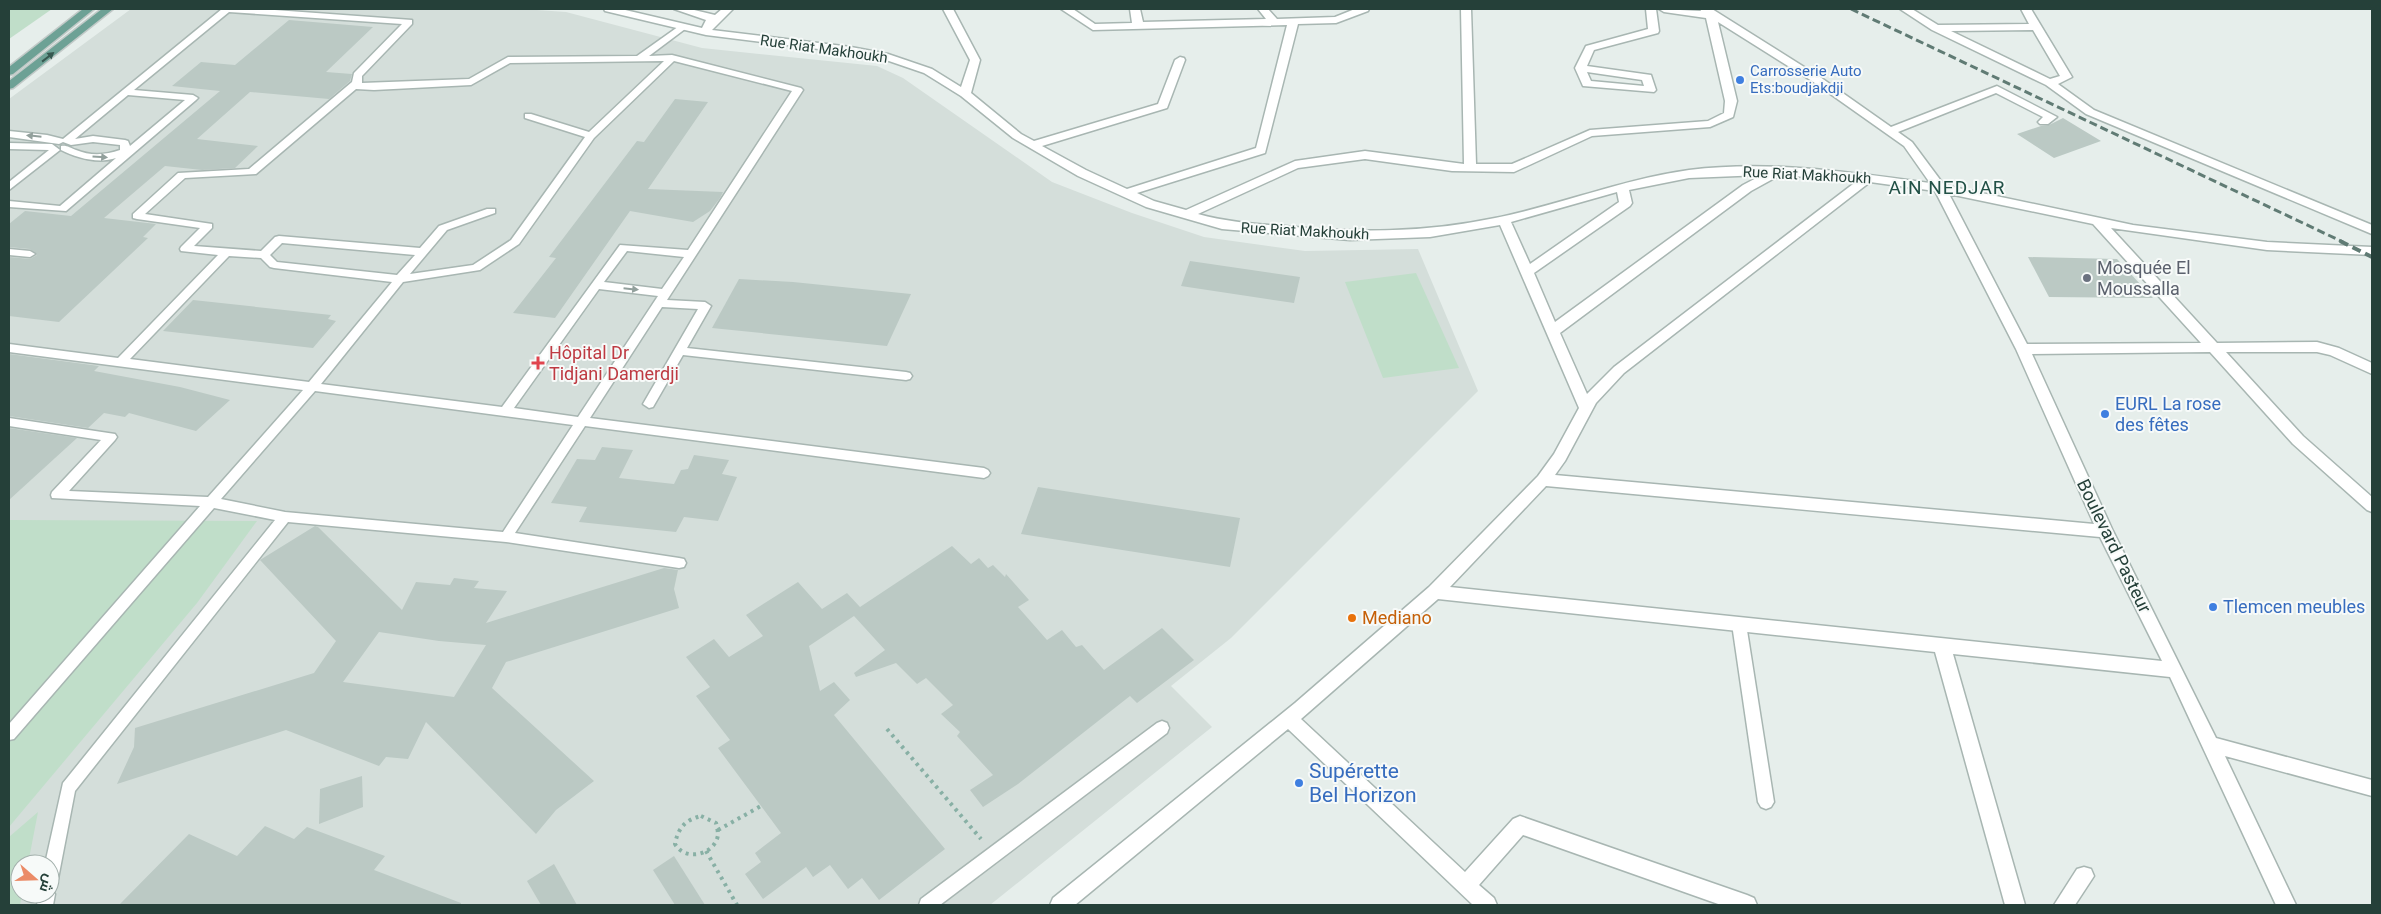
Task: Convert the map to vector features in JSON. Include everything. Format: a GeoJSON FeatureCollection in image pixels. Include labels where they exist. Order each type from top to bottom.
{"type":"FeatureCollection","features":[{"type":"Feature","properties":{"kind":"main road"},"geometry":{"type":"LineString","coordinates":[[9,72],[89,9]]}},
{"type":"Feature","properties":{"kind":"main road"},"geometry":{"type":"LineString","coordinates":[[9,85],[108,9]]}},
{"type":"Feature","properties":{"kind":"street","name":"Rue Riat Makhoukh"},"geometry":{"type":"LineString","coordinates":[[609,9],[632,11],[682,27],[708,28],[888,56],[928,71],[965,94],[1017,136],[1082,173],[1150,204],[1222,225],[1283,232],[1350,236],[1430,233],[1504,220],[1622,188],[1689,174],[1777,171],[1868,178],[1940,188],[2133,228],[2267,246],[2372,252]]}},
{"type":"Feature","properties":{"kind":"street","name":"Rue Riat Makhoukh"},"geometry":{"type":"LineString","coordinates":[[679,9],[712,18],[708,28]]}},
{"type":"Feature","properties":{"kind":"street"},"geometry":{"type":"LineString","coordinates":[[708,28],[728,9]]}},
{"type":"Feature","properties":{"kind":"street"},"geometry":{"type":"LineString","coordinates":[[948,9],[975,60],[965,94]]}},
{"type":"Feature","properties":{"kind":"street"},"geometry":{"type":"LineString","coordinates":[[1066,9],[1093,27],[1336,20],[1364,9]]}},
{"type":"Feature","properties":{"kind":"street"},"geometry":{"type":"LineString","coordinates":[[1086,9],[1089,24]]}},
{"type":"Feature","properties":{"kind":"street"},"geometry":{"type":"LineString","coordinates":[[1135,9],[1138,26]]}},
{"type":"Feature","properties":{"kind":"street"},"geometry":{"type":"LineString","coordinates":[[1263,9],[1275,23]]}},
{"type":"Feature","properties":{"kind":"street"},"geometry":{"type":"LineString","coordinates":[[1332,9],[1336,20]]}},
{"type":"Feature","properties":{"kind":"street"},"geometry":{"type":"LineString","coordinates":[[1466,9],[1470,167]]}},
{"type":"Feature","properties":{"kind":"street"},"geometry":{"type":"LineString","coordinates":[[1580,68],[1590,48],[1654,31],[1651,9]]}},
{"type":"Feature","properties":{"kind":"street"},"geometry":{"type":"LineString","coordinates":[[1186,214],[1295,166],[1366,154],[1452,167],[1514,168],[1590,133],[1710,124],[1721,120],[1729,115],[1732,101],[1708,12],[1664,9]]}},
{"type":"Feature","properties":{"kind":"street"},"geometry":{"type":"LineString","coordinates":[[1905,9],[1936,28],[2050,83],[2090,112],[2372,230]]}},
{"type":"Feature","properties":{"kind":"street"},"geometry":{"type":"LineString","coordinates":[[2026,9],[2066,78],[2050,83]]}},
{"type":"Feature","properties":{"kind":"street","name":"Boulevard Pasteur"},"geometry":{"type":"LineString","coordinates":[[1708,12],[1816,79],[1908,144],[1940,188],[2023,349],[2105,531],[2175,670],[2286,905]]}},
{"type":"Feature","properties":{"kind":"street"},"geometry":{"type":"LineString","coordinates":[[1126,193],[1261,150],[1292,22]]}},
{"type":"Feature","properties":{"kind":"street"},"geometry":{"type":"LineString","coordinates":[[1936,28],[2036,27]]}},
{"type":"Feature","properties":{"kind":"street"},"geometry":{"type":"LineString","coordinates":[[1032,145],[1163,106],[1180,60]]}},
{"type":"Feature","properties":{"kind":"street"},"geometry":{"type":"LineString","coordinates":[[1580,68],[1647,77],[1650,90],[1587,84],[1580,68]]}},
{"type":"Feature","properties":{"kind":"street"},"geometry":{"type":"LineString","coordinates":[[1890,131],[1997,89],[2051,117],[2044,122]]}},
{"type":"Feature","properties":{"kind":"street"},"geometry":{"type":"LineString","coordinates":[[1552,331],[1748,188],[1777,171]]}},
{"type":"Feature","properties":{"kind":"street"},"geometry":{"type":"LineString","coordinates":[[1061,905],[1288,718],[1435,592],[1542,480],[1560,458],[1590,400],[1619,370],[1868,178]]}},
{"type":"Feature","properties":{"kind":"street"},"geometry":{"type":"LineString","coordinates":[[1527,272],[1626,203],[1622,188]]}},
{"type":"Feature","properties":{"kind":"street"},"geometry":{"type":"LineString","coordinates":[[1504,220],[1586,408]]}},
{"type":"Feature","properties":{"kind":"street"},"geometry":{"type":"LineString","coordinates":[[2097,221],[2298,440],[2372,506]]}},
{"type":"Feature","properties":{"kind":"street"},"geometry":{"type":"LineString","coordinates":[[2023,349],[2316,347],[2334,351],[2372,370]]}},
{"type":"Feature","properties":{"kind":"street"},"geometry":{"type":"LineString","coordinates":[[1542,480],[2105,531]]}},
{"type":"Feature","properties":{"kind":"street"},"geometry":{"type":"LineString","coordinates":[[1435,592],[2175,670]]}},
{"type":"Feature","properties":{"kind":"street"},"geometry":{"type":"LineString","coordinates":[[1942,646],[2015,905]]}},
{"type":"Feature","properties":{"kind":"street"},"geometry":{"type":"LineString","coordinates":[[1288,718],[1487,905]]}},
{"type":"Feature","properties":{"kind":"street"},"geometry":{"type":"LineString","coordinates":[[2210,744],[2372,788]]}},
{"type":"Feature","properties":{"kind":"street"},"geometry":{"type":"LineString","coordinates":[[1466,885],[1520,825],[1747,905]]}},
{"type":"Feature","properties":{"kind":"street"},"geometry":{"type":"LineString","coordinates":[[2064,905],[2084,876]]}},
{"type":"Feature","properties":{"kind":"lane"},"geometry":{"type":"LineString","coordinates":[[9,187],[227,9],[409,22],[357,74],[357,86],[374,88],[471,82],[508,60],[672,58],[798,90],[506,538]]}},
{"type":"Feature","properties":{"kind":"lane"},"geometry":{"type":"LineString","coordinates":[[638,59],[682,27]]}},
{"type":"Feature","properties":{"kind":"lane"},"geometry":{"type":"LineString","coordinates":[[357,82],[252,172],[182,175],[137,216],[208,226],[185,249],[264,255],[274,265],[400,279],[476,268],[515,242],[591,136],[672,58]]}},
{"type":"Feature","properties":{"kind":"lane"},"geometry":{"type":"LineString","coordinates":[[9,204],[62,209],[128,151],[193,98],[127,92]]}},
{"type":"Feature","properties":{"kind":"lane"},"geometry":{"type":"LineString","coordinates":[[528,116],[591,136]]}},
{"type":"Feature","properties":{"kind":"lane"},"geometry":{"type":"LineString","coordinates":[[9,134],[47,138],[75,154],[108,158],[128,151]]}},
{"type":"Feature","properties":{"kind":"lane"},"geometry":{"type":"LineString","coordinates":[[9,146],[34,148],[93,139],[125,143],[128,151]]}},
{"type":"Feature","properties":{"kind":"lane"},"geometry":{"type":"LineString","coordinates":[[9,734],[311,388],[443,228],[490,211]]}},
{"type":"Feature","properties":{"kind":"lane"},"geometry":{"type":"LineString","coordinates":[[264,255],[280,239],[423,252]]}},
{"type":"Feature","properties":{"kind":"lane"},"geometry":{"type":"LineString","coordinates":[[504,413],[624,246],[691,254]]}},
{"type":"Feature","properties":{"kind":"lane"},"geometry":{"type":"LineString","coordinates":[[9,252],[30,254]]}},
{"type":"Feature","properties":{"kind":"lane"},"geometry":{"type":"LineString","coordinates":[[120,363],[227,252]]}},
{"type":"Feature","properties":{"kind":"lane"},"geometry":{"type":"LineString","coordinates":[[596,285],[705,306],[650,404]]}},
{"type":"Feature","properties":{"kind":"lane"},"geometry":{"type":"LineString","coordinates":[[9,348],[504,413],[984,473]]}},
{"type":"Feature","properties":{"kind":"lane"},"geometry":{"type":"LineString","coordinates":[[680,351],[906,376]]}},
{"type":"Feature","properties":{"kind":"lane"},"geometry":{"type":"LineString","coordinates":[[9,422],[111,437],[57,495],[210,502],[285,517],[506,538],[679,563]]}},
{"type":"Feature","properties":{"kind":"lane"},"geometry":{"type":"LineString","coordinates":[[55,854],[68,788],[285,517]]}},
{"type":"Feature","properties":{"kind":"lane"},"geometry":{"type":"LineString","coordinates":[[1739,624],[1766,802]]}},
{"type":"Feature","properties":{"kind":"lane"},"geometry":{"type":"LineString","coordinates":[[927,905],[1162,728]]}},
{"type":"Feature","properties":{"kind":"path"},"geometry":{"type":"LineString","coordinates":[[887,729],[994,854]]}},
{"type":"Feature","properties":{"kind":"path"},"geometry":{"type":"LineString","coordinates":[[718,830],[761,806]]}},
{"type":"Feature","properties":{"kind":"path"},"geometry":{"type":"LineString","coordinates":[[707,817],[716,823],[718,830],[716,841],[706,852],[691,856],[679,851],[675,840],[680,826],[694,818],[707,817]]}},
{"type":"Feature","properties":{"kind":"path"},"geometry":{"type":"LineString","coordinates":[[706,852],[737,905]]}},
{"type":"Feature","properties":{"kind":"shaded area","name":"Hôpital Dr Tidjani Damerdji"},"geometry":{"type":"Polygon","coordinates":[[[131,9],[522,9],[566,12],[702,48],[877,66],[903,78],[1052,182],[1132,213],[1204,237],[1305,251],[1418,249],[1478,391],[1231,638],[1171,686],[1212,727],[990,905],[9,905],[9,99],[131,9]]]}},
{"type":"Feature","properties":{"kind":"green space"},"geometry":{"type":"Polygon","coordinates":[[[9,9],[52,9],[9,39],[9,9]]]}},
{"type":"Feature","properties":{"kind":"green space"},"geometry":{"type":"Polygon","coordinates":[[[1416,273],[1459,368],[1383,378],[1345,282],[1416,273]]]}},
{"type":"Feature","properties":{"kind":"green space"},"geometry":{"type":"Polygon","coordinates":[[[9,520],[257,521],[197,603],[9,827],[9,520]]]}},
{"type":"Feature","properties":{"kind":"green space"},"geometry":{"type":"Polygon","coordinates":[[[38,812],[30,854],[10,854],[10,904],[20,905],[9,905],[9,837],[38,812]]]}},
{"type":"Feature","properties":{"kind":"building"},"geometry":{"type":"Polygon","coordinates":[[[289,20],[373,27],[326,72],[352,74],[350,81],[329,99],[250,92],[197,139],[258,146],[235,168],[202,170],[165,166],[104,218],[156,224],[143,237],[148,238],[59,322],[9,316],[9,257],[30,259],[37,255],[30,249],[9,247],[9,224],[25,211],[71,216],[220,91],[172,86],[201,62],[235,65],[289,20]]]}},
{"type":"Feature","properties":{"kind":"building"},"geometry":{"type":"Polygon","coordinates":[[[675,99],[708,102],[648,189],[723,192],[720,198],[710,211],[693,222],[630,211],[555,318],[513,313],[556,258],[549,257],[637,141],[644,142],[675,99]]]}},
{"type":"Feature","properties":{"kind":"building"},"geometry":{"type":"Polygon","coordinates":[[[2063,118],[2101,141],[2054,158],[2017,134],[2049,125],[2063,118]]]}},
{"type":"Feature","properties":{"kind":"building","name":"Mosquée El Moussalla"},"geometry":{"type":"Polygon","coordinates":[[[2028,257],[2117,259],[2153,298],[2049,297],[2028,257]]]}},
{"type":"Feature","properties":{"kind":"building"},"geometry":{"type":"Polygon","coordinates":[[[1190,261],[1300,277],[1294,303],[1181,286],[1190,261]]]}},
{"type":"Feature","properties":{"kind":"building"},"geometry":{"type":"Polygon","coordinates":[[[739,279],[793,282],[911,294],[887,346],[712,328],[739,279]]]}},
{"type":"Feature","properties":{"kind":"building"},"geometry":{"type":"Polygon","coordinates":[[[193,300],[331,315],[328,319],[336,321],[313,348],[163,331],[193,300]]]}},
{"type":"Feature","properties":{"kind":"building"},"geometry":{"type":"Polygon","coordinates":[[[9,354],[99,366],[94,371],[180,387],[230,400],[196,431],[129,413],[125,417],[104,413],[88,428],[9,416],[9,354]]]}},
{"type":"Feature","properties":{"kind":"building"},"geometry":{"type":"Polygon","coordinates":[[[9,428],[77,438],[9,500],[9,428]]]}},
{"type":"Feature","properties":{"kind":"building"},"geometry":{"type":"Polygon","coordinates":[[[602,447],[633,450],[619,478],[674,484],[681,470],[688,469],[694,455],[729,460],[722,474],[737,477],[718,521],[684,517],[676,532],[579,522],[587,507],[551,503],[577,459],[595,460],[602,447]]]}},
{"type":"Feature","properties":{"kind":"building"},"geometry":{"type":"Polygon","coordinates":[[[1038,487],[1240,518],[1230,567],[1021,534],[1038,487]]]}},
{"type":"Feature","properties":{"kind":"building"},"geometry":{"type":"Polygon","coordinates":[[[315,526],[402,610],[416,582],[450,585],[454,578],[479,581],[474,588],[507,591],[486,623],[664,568],[678,570],[674,589],[679,608],[506,662],[492,688],[594,781],[556,810],[536,834],[426,722],[408,759],[386,757],[379,766],[286,730],[117,784],[134,747],[135,728],[314,673],[336,641],[260,560],[315,526]],[[379,632],[343,682],[454,697],[486,645],[439,641],[379,632]]]}},
{"type":"Feature","properties":{"kind":"building"},"geometry":{"type":"Polygon","coordinates":[[[952,546],[971,564],[979,558],[988,568],[993,565],[1005,577],[1006,574],[1029,600],[1018,607],[1047,640],[1062,630],[1076,647],[1082,645],[1104,670],[1162,628],[1194,660],[1137,703],[1130,696],[1018,784],[983,807],[970,790],[993,775],[957,736],[960,732],[941,714],[953,705],[926,678],[917,684],[896,663],[856,677],[854,673],[885,650],[854,616],[809,646],[820,691],[834,682],[850,700],[834,715],[945,849],[879,900],[862,878],[848,889],[830,865],[813,877],[806,867],[763,899],[745,874],[761,862],[755,853],[781,833],[718,748],[730,740],[696,696],[710,687],[686,657],[714,639],[729,657],[763,636],[746,615],[798,582],[822,609],[847,593],[860,607],[952,546]]]}},
{"type":"Feature","properties":{"kind":"building"},"geometry":{"type":"Polygon","coordinates":[[[362,776],[363,807],[319,824],[320,789],[362,776]]]}},
{"type":"Feature","properties":{"kind":"building"},"geometry":{"type":"Polygon","coordinates":[[[265,826],[294,839],[307,827],[385,856],[374,870],[461,903],[461,905],[119,905],[189,834],[237,856],[265,826]]]}},
{"type":"Feature","properties":{"kind":"building"},"geometry":{"type":"Polygon","coordinates":[[[674,856],[705,905],[675,905],[653,870],[674,856]]]}},
{"type":"Feature","properties":{"kind":"building"},"geometry":{"type":"Polygon","coordinates":[[[554,864],[577,905],[541,905],[527,881],[554,864]]]}},
{"type":"Feature","properties":{"kind":"railway"},"geometry":{"type":"LineString","coordinates":[[1851,9],[2343,242]]}},
{"type":"Feature","properties":{"kind":"railway"},"geometry":{"type":"LineString","coordinates":[[2340,241],[2372,257]]}},
{"type":"Feature","properties":{"kind":"place","name":"Carrosserie Auto Ets:boudjakdji"},"geometry":{"type":"Point","coordinates":[1740,80]}},
{"type":"Feature","properties":{"kind":"place","name":"Mosquée El Moussalla"},"geometry":{"type":"Point","coordinates":[2087,278]}},
{"type":"Feature","properties":{"kind":"place","name":"Hôpital Dr Tidjani Damerdji"},"geometry":{"type":"Point","coordinates":[538,363]}},
{"type":"Feature","properties":{"kind":"place","name":"EURL La rose des fêtes"},"geometry":{"type":"Point","coordinates":[2105,414]}},
{"type":"Feature","properties":{"kind":"place","name":"Tlemcen meubles"},"geometry":{"type":"Point","coordinates":[2213,607]}},
{"type":"Feature","properties":{"kind":"place","name":"Mediano"},"geometry":{"type":"Point","coordinates":[1352,618]}},
{"type":"Feature","properties":{"kind":"place","name":"Supérette Bel Horizon"},"geometry":{"type":"Point","coordinates":[1299,783]}},
{"type":"Feature","properties":{"kind":"district","name":"AIN NEDJAR"},"geometry":{"type":"Point","coordinates":[1947,187]}}]}
